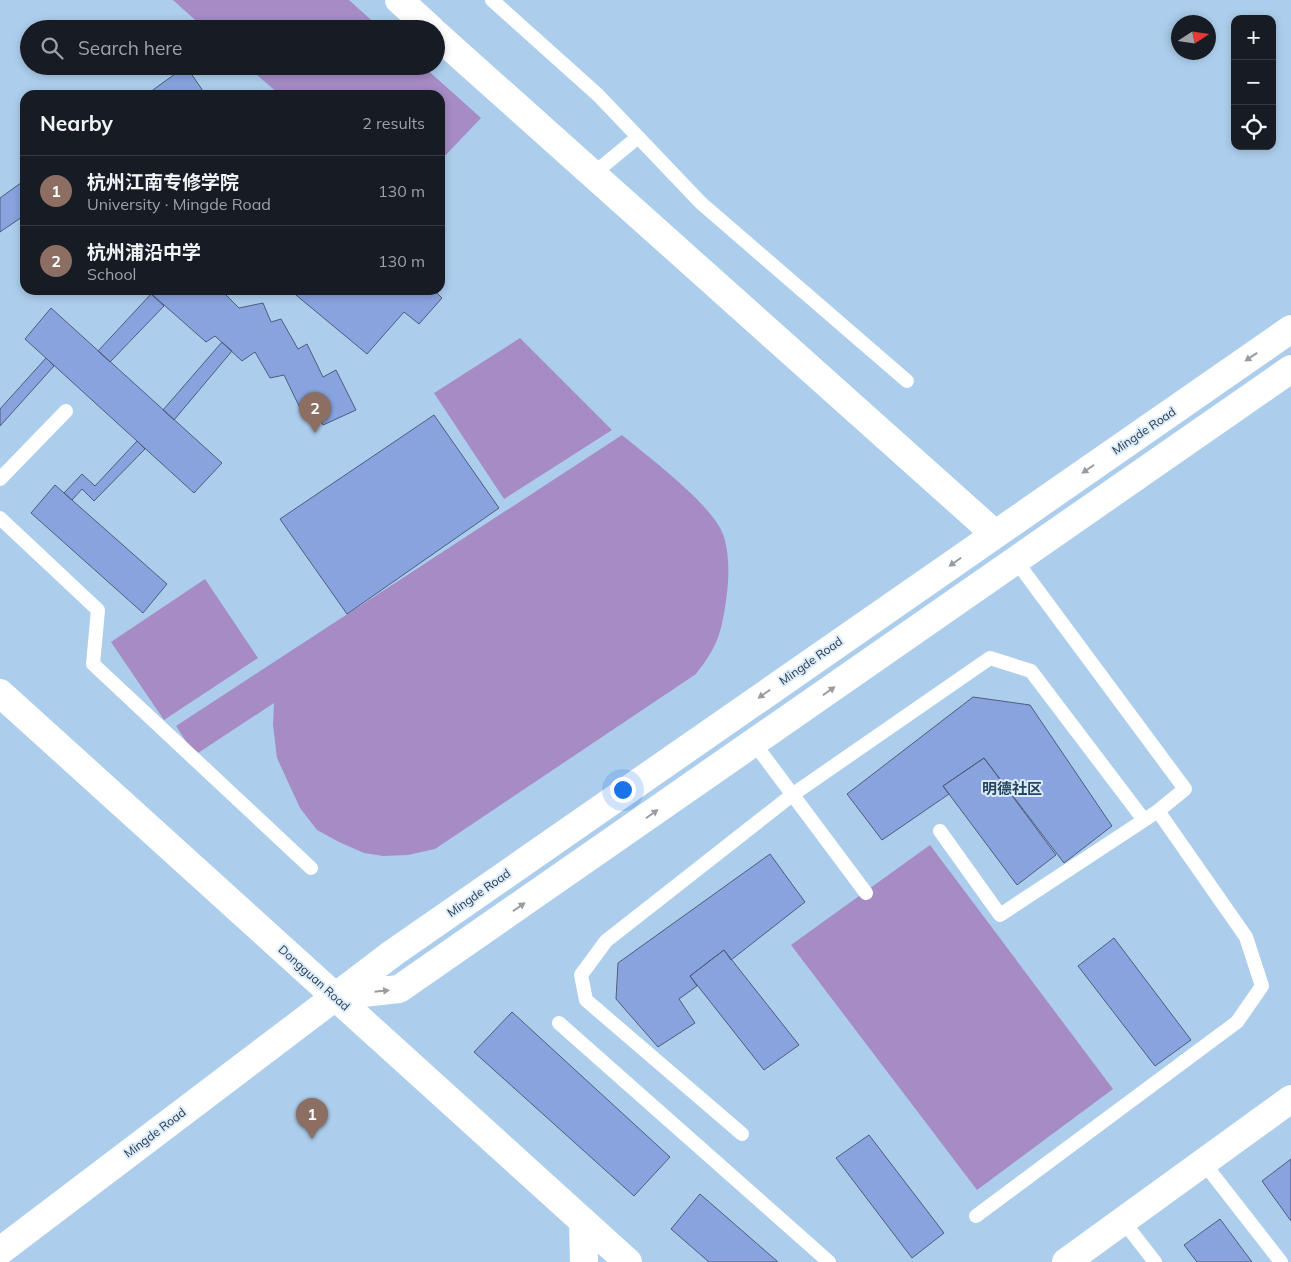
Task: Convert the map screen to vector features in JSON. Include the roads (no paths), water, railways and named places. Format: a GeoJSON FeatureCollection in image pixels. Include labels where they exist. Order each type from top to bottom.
{"type":"FeatureCollection","features":[{"type":"Feature","properties":{"kind":"street"},"geometry":{"type":"LineString","coordinates":[[399,0],[421,20]]}},
{"type":"Feature","properties":{"kind":"street"},"geometry":{"type":"LineString","coordinates":[[445,42],[995,534]]}},
{"type":"Feature","properties":{"kind":"street","name":"Mingde Road"},"geometry":{"type":"LineString","coordinates":[[0,1251],[409,941],[1291,329]]}},
{"type":"Feature","properties":{"kind":"street"},"geometry":{"type":"LineString","coordinates":[[334,996],[399,989],[1291,369]]}},
{"type":"Feature","properties":{"kind":"street","name":"Dongguan Road"},"geometry":{"type":"LineString","coordinates":[[0,693],[628,1262]]}},
{"type":"Feature","properties":{"kind":"street"},"geometry":{"type":"LineString","coordinates":[[1066,1262],[1291,1100]]}},
{"type":"Feature","properties":{"kind":"street"},"geometry":{"type":"LineString","coordinates":[[584,1222],[584,1262]]}},
{"type":"Feature","properties":{"kind":"lane"},"geometry":{"type":"LineString","coordinates":[[492,0],[598,94],[701,203],[907,381]]}},
{"type":"Feature","properties":{"kind":"lane"},"geometry":{"type":"LineString","coordinates":[[592,175],[638,136]]}},
{"type":"Feature","properties":{"kind":"lane"},"geometry":{"type":"LineString","coordinates":[[0,479],[66,411]]}},
{"type":"Feature","properties":{"kind":"lane"},"geometry":{"type":"LineString","coordinates":[[0,518],[98,610],[93,664],[311,868]]}},
{"type":"Feature","properties":{"kind":"lane"},"geometry":{"type":"LineString","coordinates":[[940,831],[1000,915],[1158,811],[1185,789],[1016,561]]}},
{"type":"Feature","properties":{"kind":"lane"},"geometry":{"type":"LineString","coordinates":[[742,1134],[586,1000],[581,975],[606,941],[792,795],[990,658],[1031,671],[1144,820]]}},
{"type":"Feature","properties":{"kind":"lane"},"geometry":{"type":"LineString","coordinates":[[754,743],[866,893]]}},
{"type":"Feature","properties":{"kind":"lane"},"geometry":{"type":"LineString","coordinates":[[976,1216],[1236,1022],[1262,986],[1246,937],[1158,811]]}},
{"type":"Feature","properties":{"kind":"lane"},"geometry":{"type":"LineString","coordinates":[[559,1024],[830,1262]]}},
{"type":"Feature","properties":{"kind":"lane"},"geometry":{"type":"LineString","coordinates":[[1203,1162],[1281,1262]]}},
{"type":"Feature","properties":{"kind":"lane"},"geometry":{"type":"LineString","coordinates":[[1123,1221],[1155,1262]]}},
{"type":"Feature","properties":{"kind":"place","name":"杭州浦沿中学"},"geometry":{"type":"Point","coordinates":[315,433]}},
{"type":"Feature","properties":{"kind":"place","name":"杭州江南专修学院"},"geometry":{"type":"Point","coordinates":[312,1139]}},
{"type":"Feature","properties":{"kind":"district","name":"明德社区"},"geometry":{"type":"Point","coordinates":[1012,789]}}]}
